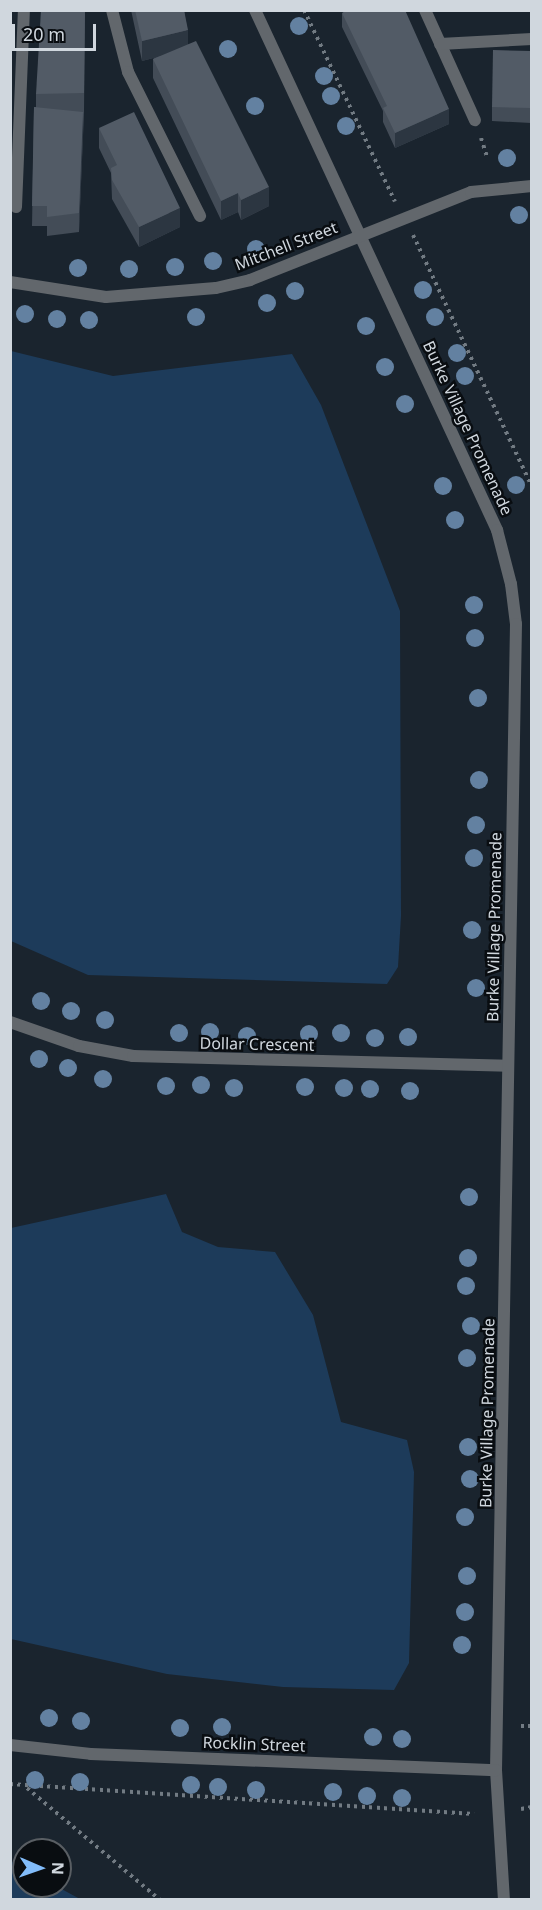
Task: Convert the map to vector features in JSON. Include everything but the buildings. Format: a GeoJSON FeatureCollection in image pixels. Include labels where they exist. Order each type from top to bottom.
{"type":"FeatureCollection","features":[{"type":"Feature","properties":{"kind":"street"},"geometry":{"type":"LineString","coordinates":[[16,207],[24,10]]}},
{"type":"Feature","properties":{"kind":"street"},"geometry":{"type":"LineString","coordinates":[[112,10],[128,72],[200,216]]}},
{"type":"Feature","properties":{"kind":"street","name":"Burke Village Promenade"},"geometry":{"type":"LineString","coordinates":[[255,10],[497,530],[511,584],[516,624],[496,1770],[504,1899]]}},
{"type":"Feature","properties":{"kind":"street"},"geometry":{"type":"LineString","coordinates":[[425,10],[475,120]]}},
{"type":"Feature","properties":{"kind":"street"},"geometry":{"type":"LineString","coordinates":[[440,44],[531,39]]}},
{"type":"Feature","properties":{"kind":"street","name":"Mitchell Street"},"geometry":{"type":"LineString","coordinates":[[10,282],[75,295],[175,295],[250,280],[360,234],[471,192],[531,186]]}},
{"type":"Feature","properties":{"kind":"street","name":"Dollar Crescent"},"geometry":{"type":"LineString","coordinates":[[10,1022],[79,1046],[133,1056],[508,1066]]}},
{"type":"Feature","properties":{"kind":"street","name":"Rocklin Street"},"geometry":{"type":"LineString","coordinates":[[10,1745],[92,1754],[496,1770]]}},
{"type":"Feature","properties":{"kind":"path"},"geometry":{"type":"LineString","coordinates":[[304,10],[383,180]]}},
{"type":"Feature","properties":{"kind":"path"},"geometry":{"type":"LineString","coordinates":[[419,248],[531,487]]}},
{"type":"Feature","properties":{"kind":"path"},"geometry":{"type":"LineString","coordinates":[[521,1726],[531,1726]]}},
{"type":"Feature","properties":{"kind":"path"},"geometry":{"type":"LineString","coordinates":[[10,1784],[27,1787],[474,1814]]}},
{"type":"Feature","properties":{"kind":"path"},"geometry":{"type":"LineString","coordinates":[[27,1787],[160,1899]]}},
{"type":"Feature","properties":{"kind":"path"},"geometry":{"type":"LineString","coordinates":[[521,1809],[531,1808]]}},
{"type":"Feature","properties":{"kind":"shaded area"},"geometry":{"type":"Polygon","coordinates":[[[11,351],[113,376],[292,354],[321,405],[400,611],[401,916],[398,967],[387,984],[88,975],[11,941],[11,351]]]}},
{"type":"Feature","properties":{"kind":"shaded area"},"geometry":{"type":"Polygon","coordinates":[[[166,1194],[182,1232],[218,1247],[275,1252],[313,1315],[341,1422],[407,1440],[414,1472],[409,1663],[394,1690],[283,1687],[167,1674],[11,1639],[11,1228],[166,1194]]]}},
{"type":"Feature","properties":{"kind":"shaded area"},"geometry":{"type":"Polygon","coordinates":[[[10,1861],[12,1862],[12,1898],[72,1898],[72,1895],[80,1899],[11,1899],[10,1861]]]}}]}
